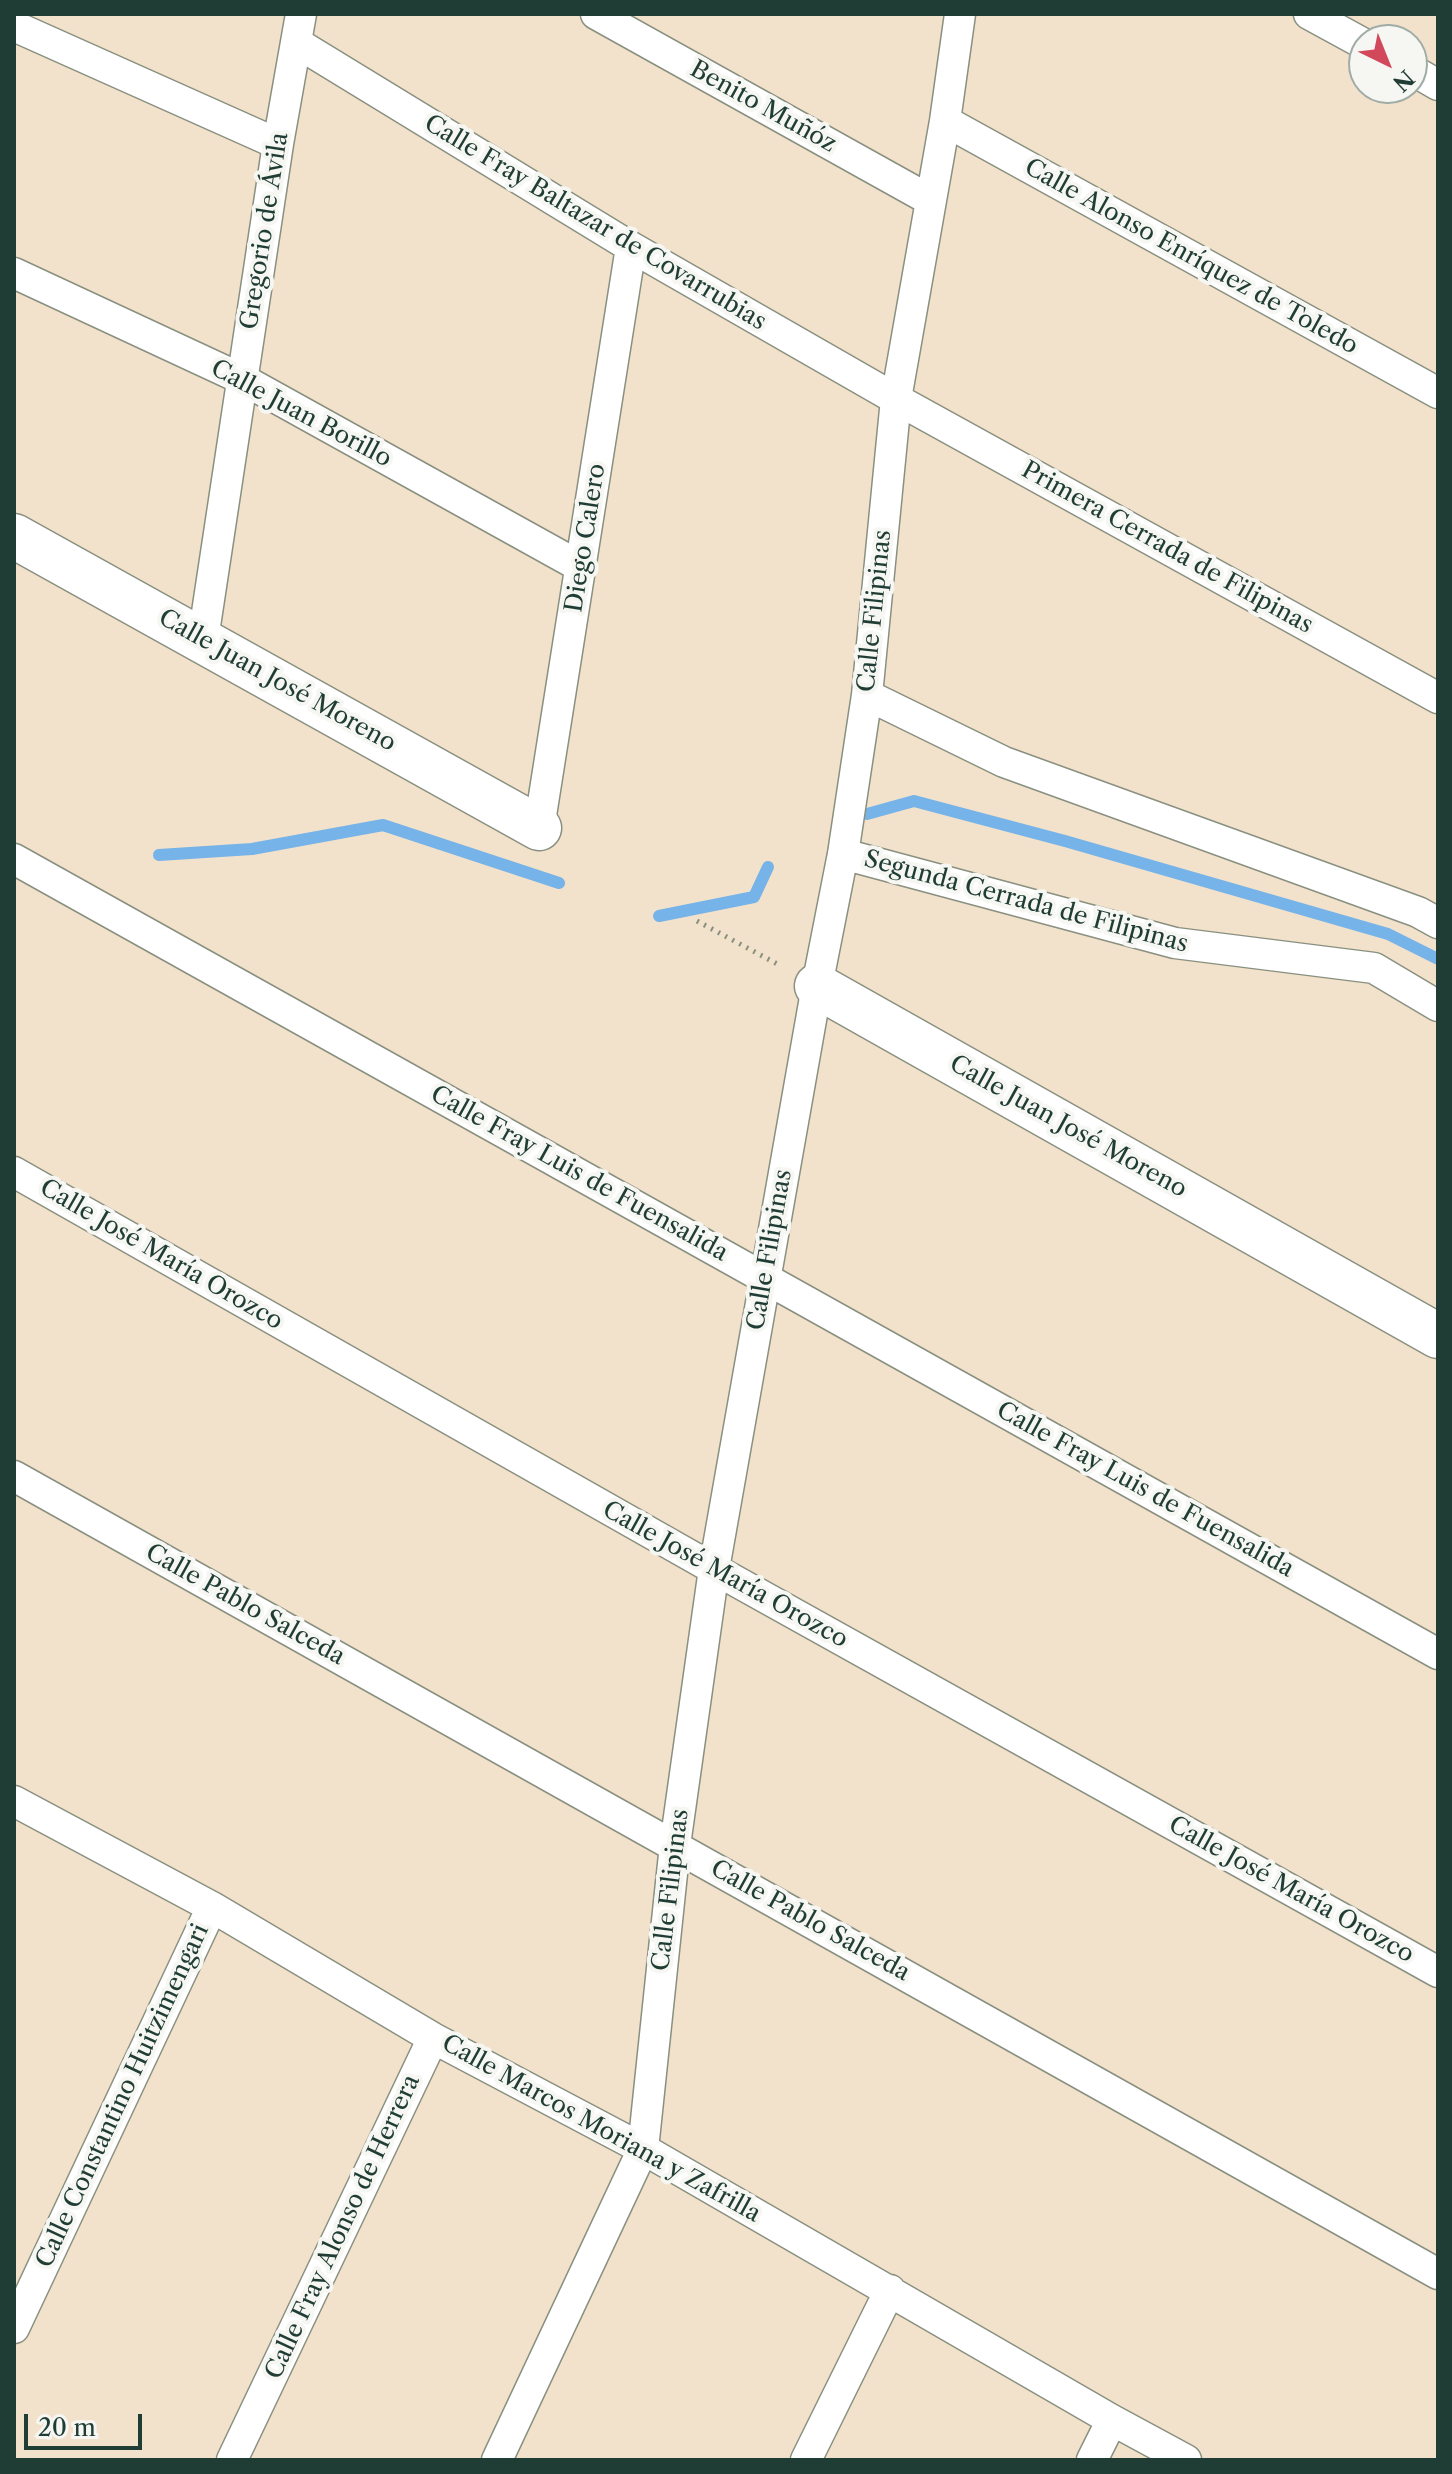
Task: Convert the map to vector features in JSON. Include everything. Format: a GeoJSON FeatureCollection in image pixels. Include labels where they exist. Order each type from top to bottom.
{"type":"FeatureCollection","features":[{"type":"Feature","properties":{"kind":"street","name":"Benito Muñóz"},"geometry":{"type":"LineString","coordinates":[[596,14],[930,200]]}},
{"type":"Feature","properties":{"kind":"street","name":"Calle Filipinas"},"geometry":{"type":"LineString","coordinates":[[497,2460],[643,2149],[675,1845],[714,1569],[843,854],[867,695],[896,399],[945,121],[960,14]]}},
{"type":"Feature","properties":{"kind":"street"},"geometry":{"type":"LineString","coordinates":[[1309,14],[1348,35]]}},
{"type":"Feature","properties":{"kind":"street"},"geometry":{"type":"LineString","coordinates":[[14,26],[278,144]]}},
{"type":"Feature","properties":{"kind":"street","name":"Gregorio de Ávila"},"geometry":{"type":"LineString","coordinates":[[203,639],[278,144],[299,29]]}},
{"type":"Feature","properties":{"kind":"street","name":"Calle Fray Baltazar de Covarrubias"},"geometry":{"type":"LineString","coordinates":[[299,29],[631,247],[896,399]]}},
{"type":"Feature","properties":{"kind":"street","name":"Calle Alonso Enríquez de Toledo"},"geometry":{"type":"LineString","coordinates":[[945,121],[1438,393]]}},
{"type":"Feature","properties":{"kind":"street","name":"Diego Calero"},"geometry":{"type":"LineString","coordinates":[[539,828],[631,247]]}},
{"type":"Feature","properties":{"kind":"street","name":"Calle Juan Borillo"},"geometry":{"type":"LineString","coordinates":[[14,273],[242,379],[581,567]]}},
{"type":"Feature","properties":{"kind":"street","name":"Primera Cerrada de Filipinas"},"geometry":{"type":"LineString","coordinates":[[896,399],[1438,698]]}},
{"type":"Feature","properties":{"kind":"street","name":"Calle Juan José Moreno"},"geometry":{"type":"LineString","coordinates":[[14,536],[539,828]]}},
{"type":"Feature","properties":{"kind":"street"},"geometry":{"type":"LineString","coordinates":[[867,695],[1004,762],[1418,912],[1438,923]]}},
{"type":"Feature","properties":{"kind":"street","name":"Segunda Cerrada de Filipinas"},"geometry":{"type":"LineString","coordinates":[[843,854],[1175,943],[1374,968],[1438,1006]]}},
{"type":"Feature","properties":{"kind":"street","name":"Calle Fray Luis de Fuensalida"},"geometry":{"type":"LineString","coordinates":[[14,859],[1438,1654]]}},
{"type":"Feature","properties":{"kind":"street","name":"Calle Juan José Moreno"},"geometry":{"type":"LineString","coordinates":[[817,986],[1438,1336]]}},
{"type":"Feature","properties":{"kind":"street","name":"Calle José María Orozco"},"geometry":{"type":"LineString","coordinates":[[14,1172],[714,1569],[1438,1972]]}},
{"type":"Feature","properties":{"kind":"street","name":"Calle Pablo Salceda"},"geometry":{"type":"LineString","coordinates":[[14,1476],[1438,2274]]}},
{"type":"Feature","properties":{"kind":"street","name":"Calle Marcos Moriana y Zafrilla"},"geometry":{"type":"LineString","coordinates":[[14,1801],[212,1907],[433,2038],[643,2149],[1186,2460]]}},
{"type":"Feature","properties":{"kind":"street","name":"Calle Constantino Huitzimengari"},"geometry":{"type":"LineString","coordinates":[[14,2328],[212,1907]]}},
{"type":"Feature","properties":{"kind":"street","name":"Calle Fray Alonso de Herrera"},"geometry":{"type":"LineString","coordinates":[[232,2460],[433,2038]]}},
{"type":"Feature","properties":{"kind":"street"},"geometry":{"type":"LineString","coordinates":[[806,2460],[890,2290]]}},
{"type":"Feature","properties":{"kind":"street"},"geometry":{"type":"LineString","coordinates":[[1092,2460],[1112,2420]]}},
{"type":"Feature","properties":{"kind":"path"},"geometry":{"type":"LineString","coordinates":[[697,921],[817,986]]}},
{"type":"Feature","properties":{"kind":"waterway"},"geometry":{"type":"LineString","coordinates":[[867,814],[914,801],[1388,934],[1438,959]]}},
{"type":"Feature","properties":{"kind":"waterway"},"geometry":{"type":"LineString","coordinates":[[159,855],[252,849],[383,825],[559,883]]}},
{"type":"Feature","properties":{"kind":"waterway"},"geometry":{"type":"LineString","coordinates":[[659,916],[754,897],[768,867]]}}]}
